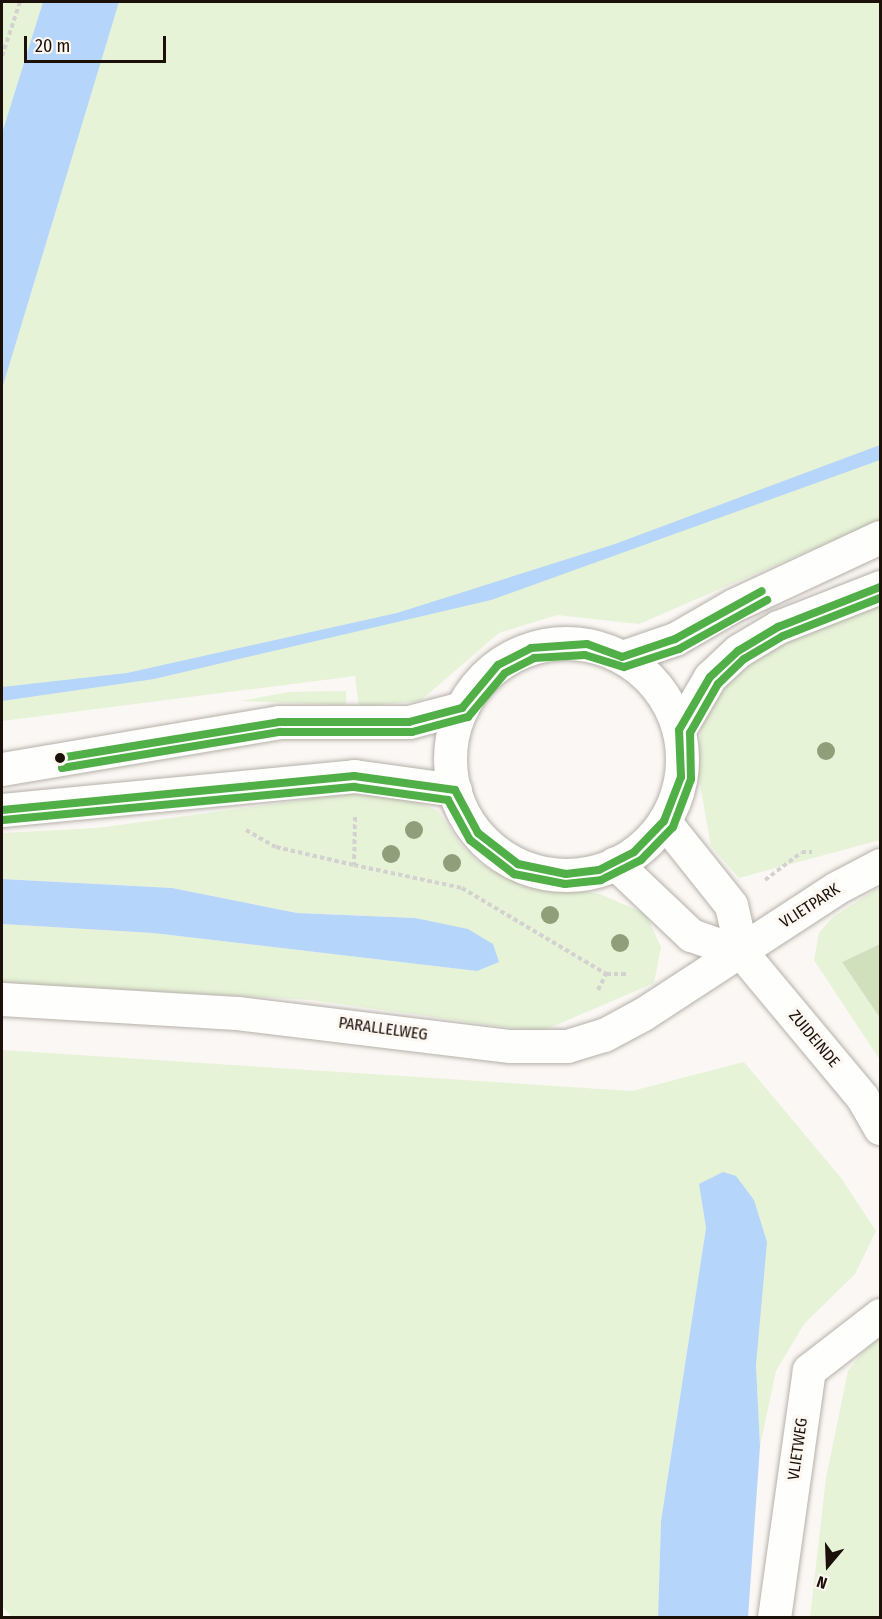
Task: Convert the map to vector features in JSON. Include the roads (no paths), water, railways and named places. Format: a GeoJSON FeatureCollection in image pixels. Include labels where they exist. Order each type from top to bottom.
{"type":"FeatureCollection","features":[{"type":"Feature","properties":{"kind":"main road"},"geometry":{"type":"LineString","coordinates":[[622,657],[675,639],[744,600],[880,537]]}},
{"type":"Feature","properties":{"kind":"main road"},"geometry":{"type":"LineString","coordinates":[[679,730],[710,677],[738,651],[778,627],[880,587]]}},
{"type":"Feature","properties":{"kind":"main road"},"geometry":{"type":"LineString","coordinates":[[587,644],[622,657],[658,687],[679,730],[681,777],[664,821],[651,838],[615,863],[566,874],[518,864],[478,833],[454,790],[451,748],[462,708],[498,665],[531,648],[587,644]]}},
{"type":"Feature","properties":{"kind":"main road"},"geometry":{"type":"LineString","coordinates":[[2,769],[279,722],[409,722],[462,708]]}},
{"type":"Feature","properties":{"kind":"main road"},"geometry":{"type":"LineString","coordinates":[[2,810],[354,776],[454,790]]}},
{"type":"Feature","properties":{"kind":"main road","name":"ZUIDEINDE"},"geometry":{"type":"LineString","coordinates":[[664,821],[730,905],[742,953],[862,1097],[880,1128]]}},
{"type":"Feature","properties":{"kind":"main road"},"geometry":{"type":"LineString","coordinates":[[615,863],[691,935],[742,953]]}},
{"type":"Feature","properties":{"kind":"main road","name":"VLIETPARK"},"geometry":{"type":"LineString","coordinates":[[742,953],[836,888],[880,865]]}},
{"type":"Feature","properties":{"kind":"main road","name":"PARALLELWEG"},"geometry":{"type":"LineString","coordinates":[[2,999],[237,1013],[510,1046],[567,1046],[604,1035],[643,1014],[742,953]]}},
{"type":"Feature","properties":{"kind":"main road","name":"VLIETWEG"},"geometry":{"type":"LineString","coordinates":[[774,1617],[809,1370],[880,1315]]}},
{"type":"Feature","properties":{"kind":"water"},"geometry":{"type":"Polygon","coordinates":[[[43,2],[119,2],[2,389],[2,133],[43,2]]]}},
{"type":"Feature","properties":{"kind":"water"},"geometry":{"type":"Polygon","coordinates":[[[880,445],[880,460],[491,600],[154,679],[2,701],[2,687],[127,673],[397,613],[615,544],[880,445]]]}},
{"type":"Feature","properties":{"kind":"water"},"geometry":{"type":"Polygon","coordinates":[[[2,879],[172,888],[297,913],[415,918],[468,929],[493,944],[499,962],[477,971],[153,933],[2,924],[2,879]]]}},
{"type":"Feature","properties":{"kind":"water"},"geometry":{"type":"Polygon","coordinates":[[[723,1172],[736,1176],[754,1200],[767,1242],[756,1365],[760,1446],[748,1617],[658,1617],[661,1521],[706,1228],[699,1184],[723,1172]]]}}]}
